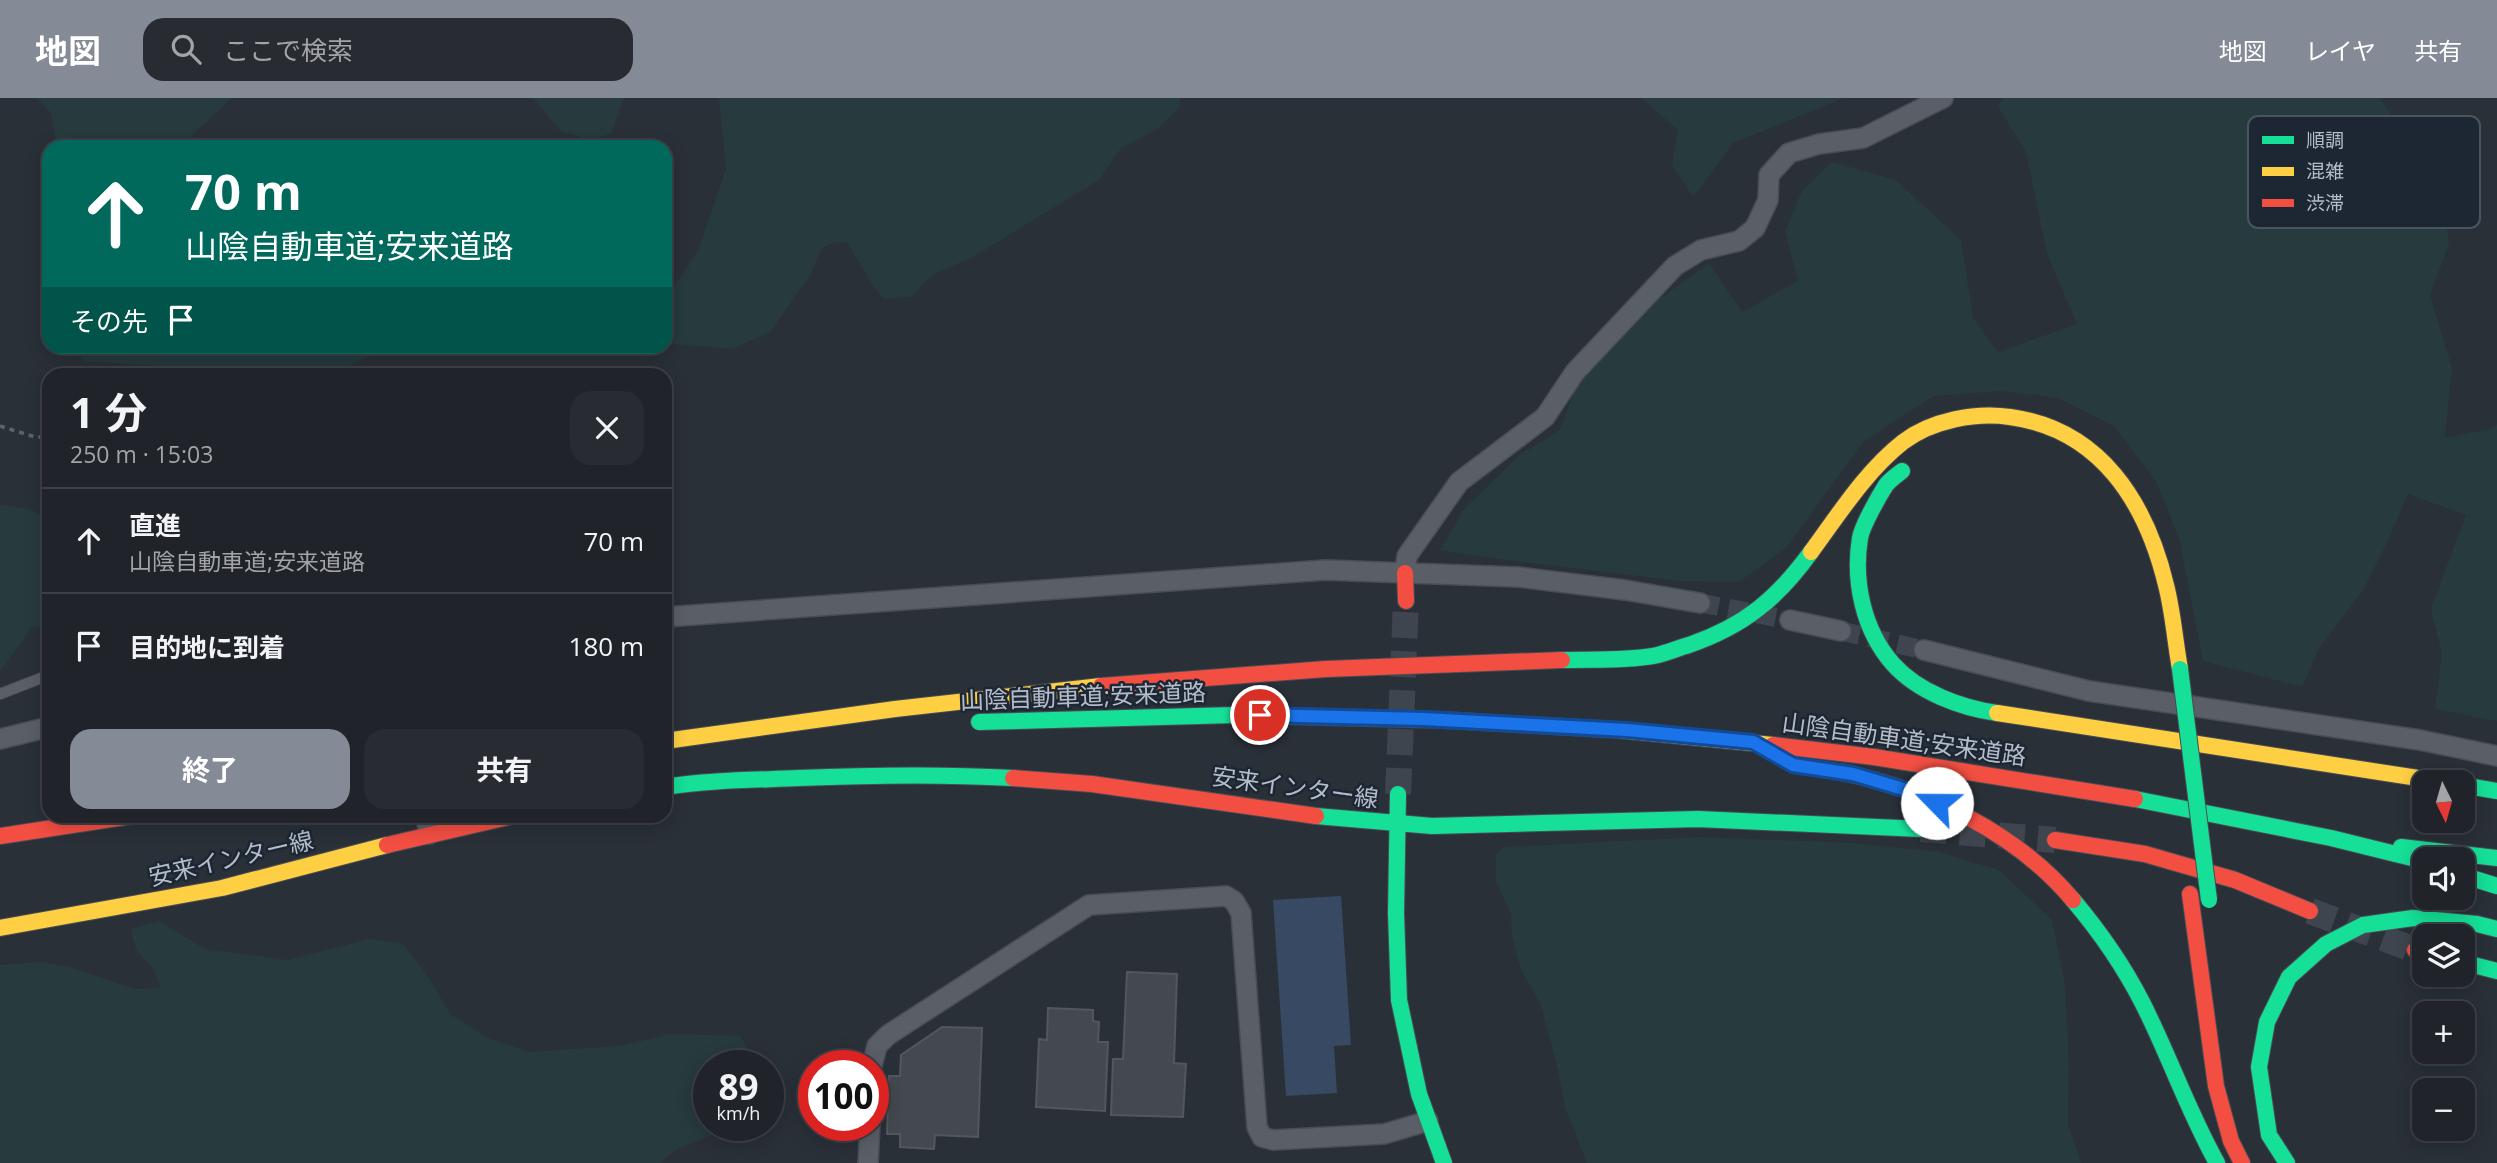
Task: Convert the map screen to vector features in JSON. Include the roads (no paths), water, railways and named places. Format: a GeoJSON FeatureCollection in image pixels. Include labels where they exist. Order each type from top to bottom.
{"type":"FeatureCollection","features":[{"type":"Feature","properties":{"kind":"main road"},"geometry":{"type":"LineString","coordinates":[[672,742],[796,722],[1093,687],[1280,672],[1654,656],[1712,638],[1748,618],[1790,580],[1870,474],[1905,441],[1950,420],[1990,415],[2027,416],[2072,435],[2106,463],[2132,495],[2157,554],[2166,585],[2180,669],[2210,906]]}},
{"type":"Feature","properties":{"kind":"main road"},"geometry":{"type":"LineString","coordinates":[[2018,435],[2030,436],[2042,442]]}},
{"type":"Feature","properties":{"kind":"main road"},"geometry":{"type":"LineString","coordinates":[[2066,453],[2077,459],[2099,482],[2112,496],[2117,507]]}},
{"type":"Feature","properties":{"kind":"main road"},"geometry":{"type":"LineString","coordinates":[[1919,457],[1887,484],[1860,535],[1858,577],[1868,625],[1893,664],[1933,695],[1982,711],[2412,777]]}},
{"type":"Feature","properties":{"kind":"main road"},"geometry":{"type":"LineString","coordinates":[[1405,573],[1406,601]]}},
{"type":"Feature","properties":{"kind":"main road"},"geometry":{"type":"LineString","coordinates":[[2164,692],[2174,757]]}},
{"type":"Feature","properties":{"kind":"main road","name":"山陰自動車道;安来道路"},"geometry":{"type":"LineString","coordinates":[[969,722],[1091,716],[1260,715],[1424,719],[1627,730],[1753,742],[1998,775],[2165,805],[2412,856]]}},
{"type":"Feature","properties":{"kind":"main road"},"geometry":{"type":"LineString","coordinates":[[672,743],[876,728]]}},
{"type":"Feature","properties":{"kind":"main road"},"geometry":{"type":"LineString","coordinates":[[1753,742],[1793,765]]}},
{"type":"Feature","properties":{"kind":"main road"},"geometry":{"type":"LineString","coordinates":[[1829,770],[1853,774],[1913,792],[1961,814],[2005,841],[2045,872],[2092,921],[2131,981],[2217,1163]]}},
{"type":"Feature","properties":{"kind":"main road","name":"安来インター線"},"geometry":{"type":"LineString","coordinates":[[672,786],[851,775],[980,776],[1051,780],[1200,798],[1325,818],[1397,824],[1484,827],[1698,819],[1921,829]]}},
{"type":"Feature","properties":{"kind":"main road"},"geometry":{"type":"LineString","coordinates":[[2475,787],[2497,791]]}},
{"type":"Feature","properties":{"kind":"main road"},"geometry":{"type":"LineString","coordinates":[[1398,794],[1396,913],[1399,1000],[1409,1055],[1444,1163]]}},
{"type":"Feature","properties":{"kind":"main road"},"geometry":{"type":"LineString","coordinates":[[2179,798],[2182,825]]}},
{"type":"Feature","properties":{"kind":"main road"},"geometry":{"type":"LineString","coordinates":[[0,835],[83,823]]}},
{"type":"Feature","properties":{"kind":"main road","name":"安来インター線"},"geometry":{"type":"LineString","coordinates":[[0,928],[222,888],[427,825],[446,823]]}},
{"type":"Feature","properties":{"kind":"main road"},"geometry":{"type":"LineString","coordinates":[[2055,840],[2145,854],[2235,880],[2310,911]]}},
{"type":"Feature","properties":{"kind":"main road"},"geometry":{"type":"LineString","coordinates":[[2475,851],[2497,849]]}},
{"type":"Feature","properties":{"kind":"main road"},"geometry":{"type":"LineString","coordinates":[[2185,853],[2216,1086],[2231,1141],[2242,1163]]}},
{"type":"Feature","properties":{"kind":"main road","name":"山陰自動車道;安来道路"},"geometry":{"type":"LineString","coordinates":[[2475,858],[2497,858]]}},
{"type":"Feature","properties":{"kind":"main road"},"geometry":{"type":"LineString","coordinates":[[2475,870],[2497,874]]}},
{"type":"Feature","properties":{"kind":"main road"},"geometry":{"type":"LineString","coordinates":[[2475,879],[2497,886]]}},
{"type":"Feature","properties":{"kind":"main road"},"geometry":{"type":"LineString","coordinates":[[2287,1163],[2269,1135],[2259,1068],[2267,1022],[2289,977],[2326,944],[2363,925],[2413,918],[2477,924],[2497,929]]}},
{"type":"Feature","properties":{"kind":"main road"},"geometry":{"type":"LineString","coordinates":[[2475,965],[2497,971]]}},
{"type":"Feature","properties":{"kind":"street"},"geometry":{"type":"LineString","coordinates":[[1405,573],[1407,556],[1459,482],[1545,417],[1575,372],[1675,266],[1701,250],[1739,241],[1755,228],[1768,200],[1769,175],[1789,153],[1819,144],[1863,138],[1943,98]]}},
{"type":"Feature","properties":{"kind":"street"},"geometry":{"type":"LineString","coordinates":[[672,617],[1325,570],[1518,577],[1625,590],[1700,603]]}},
{"type":"Feature","properties":{"kind":"street"},"geometry":{"type":"LineString","coordinates":[[1790,620],[1842,631]]}},
{"type":"Feature","properties":{"kind":"street"},"geometry":{"type":"LineString","coordinates":[[1924,650],[2089,691],[2420,740],[2497,756]]}},
{"type":"Feature","properties":{"kind":"street"},"geometry":{"type":"LineString","coordinates":[[0,739],[42,729]]}},
{"type":"Feature","properties":{"kind":"street"},"geometry":{"type":"LineString","coordinates":[[876,1050],[877,1045],[888,1035],[1089,905],[1226,896],[1234,901],[1241,913],[1256,1127],[1262,1137],[1273,1140],[1384,1134],[1429,1121]]}},
{"type":"Feature","properties":{"kind":"street"},"geometry":{"type":"LineString","coordinates":[[868,1163],[869,1141]]}},
{"type":"Feature","properties":{"kind":"lane"},"geometry":{"type":"LineString","coordinates":[[0,694],[42,678]]}},
{"type":"Feature","properties":{"kind":"water"},"geometry":{"type":"Polygon","coordinates":[[[1341,896],[1351,1045],[1334,1046],[1337,1093],[1286,1096],[1273,900],[1341,896]]]}},
{"type":"Feature","properties":{"kind":"tunnel"},"geometry":{"type":"LineString","coordinates":[[1398,794],[1406,601]]}},
{"type":"Feature","properties":{"kind":"tunnel"},"geometry":{"type":"LineString","coordinates":[[1700,603],[1790,620]]}},
{"type":"Feature","properties":{"kind":"tunnel"},"geometry":{"type":"LineString","coordinates":[[1841,631],[1924,650]]}},
{"type":"Feature","properties":{"kind":"tunnel"},"geometry":{"type":"LineString","coordinates":[[1921,829],[2055,840]]}},
{"type":"Feature","properties":{"kind":"tunnel"},"geometry":{"type":"LineString","coordinates":[[2310,911],[2412,949]]}}]}
